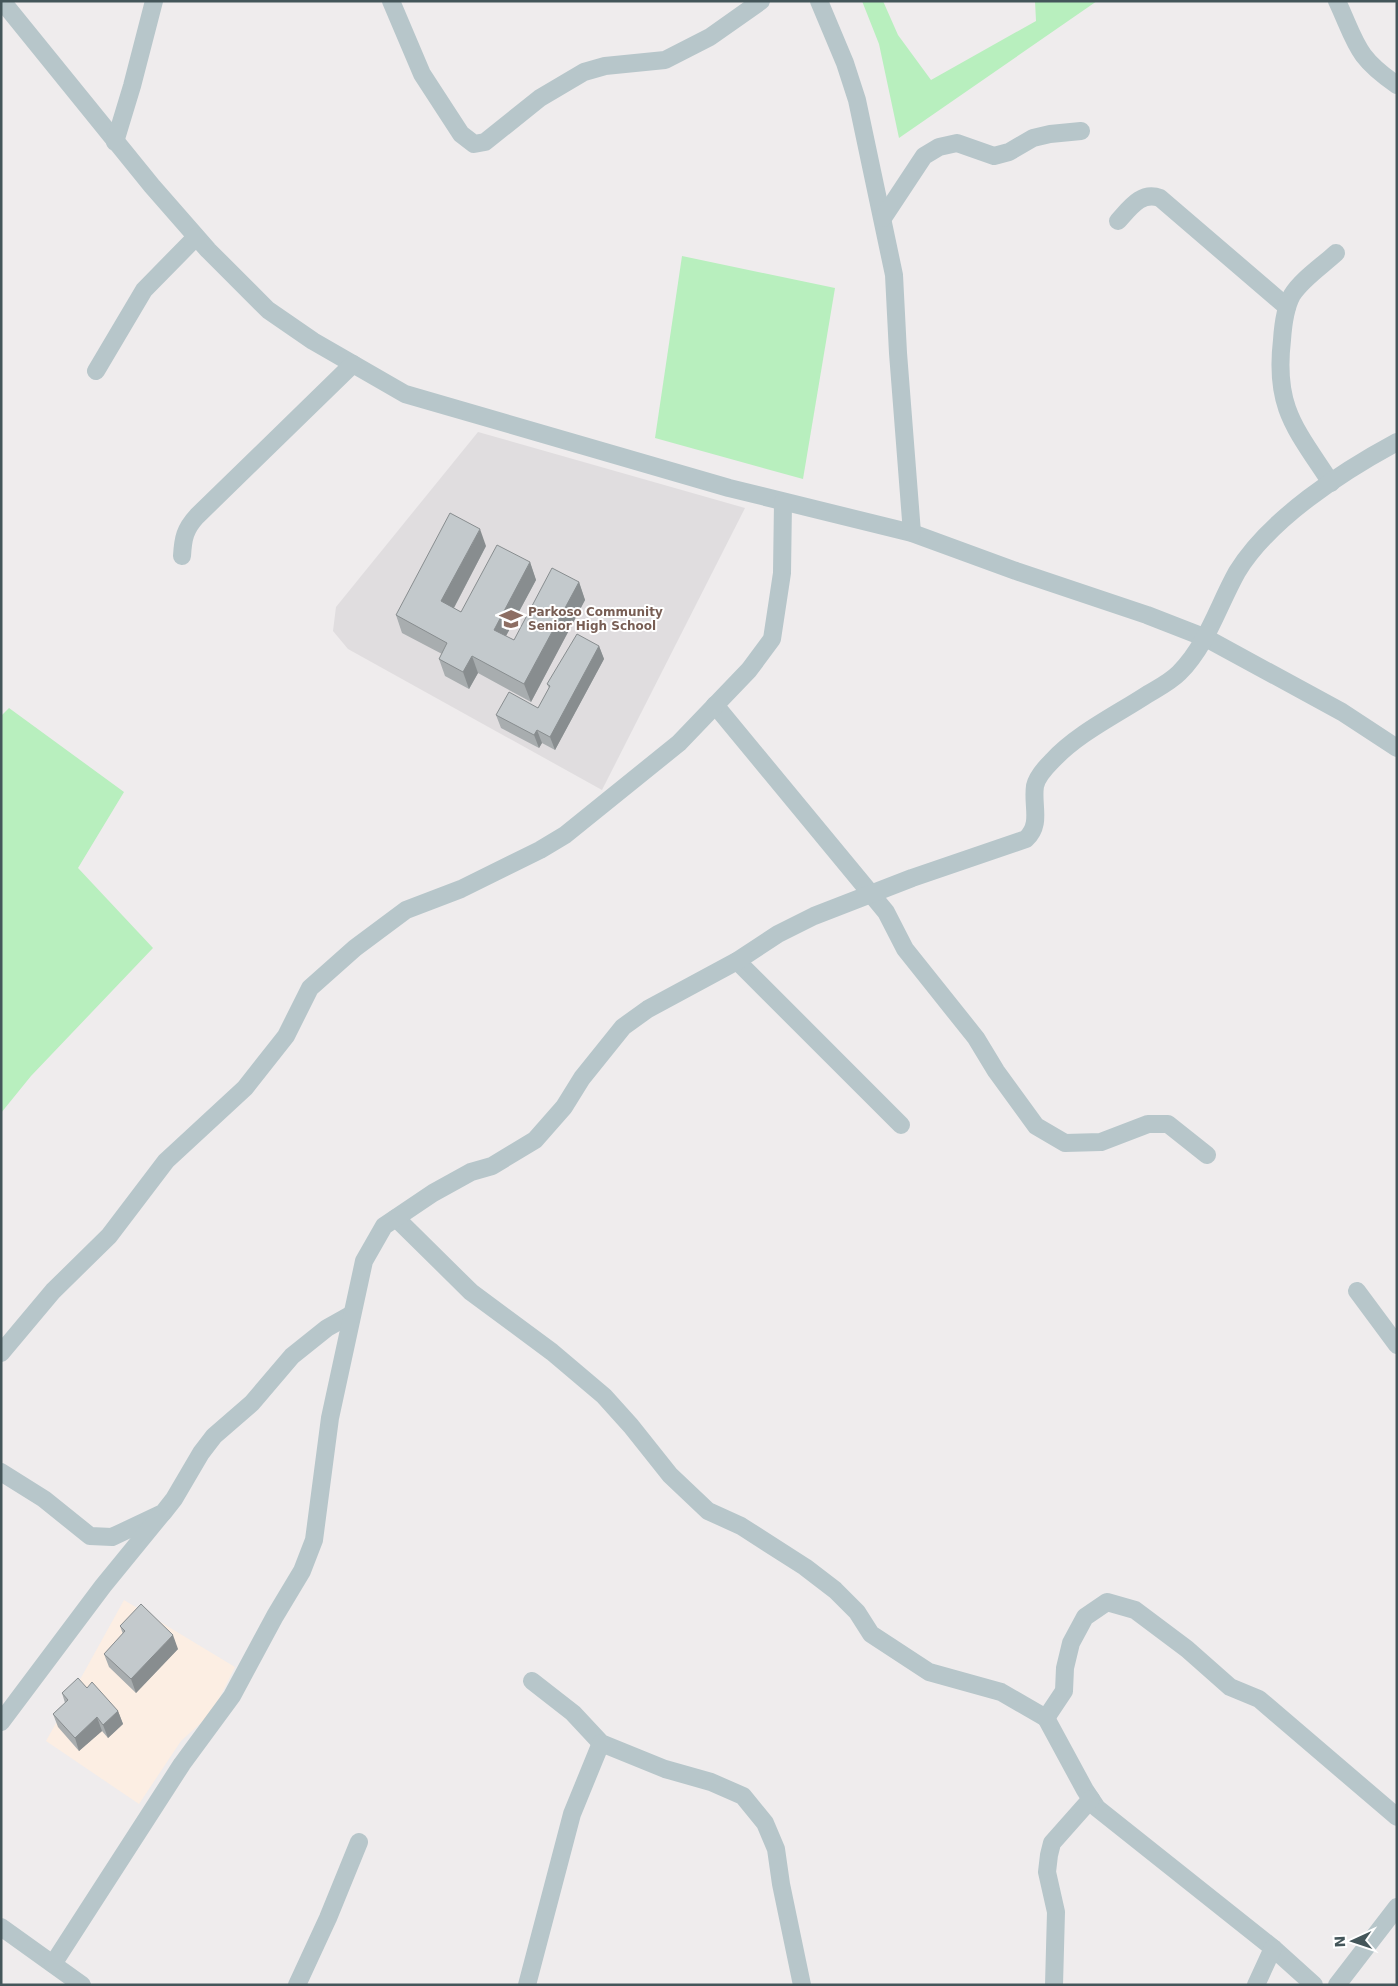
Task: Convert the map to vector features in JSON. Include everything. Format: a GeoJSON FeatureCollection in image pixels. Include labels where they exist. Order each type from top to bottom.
{"type":"FeatureCollection","features":[{"type":"Feature","properties":{"kind":"street"},"geometry":{"type":"LineString","coordinates":[[115,142],[154,1]]}},
{"type":"Feature","properties":{"kind":"street"},"geometry":{"type":"LineString","coordinates":[[391,1],[422,74],[460,134],[468,142],[478,144],[492,138],[540,98],[584,72],[597,67],[665,60],[710,37],[761,1]]}},
{"type":"Feature","properties":{"kind":"street"},"geometry":{"type":"LineString","coordinates":[[819,1],[846,63],[857,100],[884,218],[894,275],[912,533]]}},
{"type":"Feature","properties":{"kind":"street"},"geometry":{"type":"LineString","coordinates":[[1337,1],[1360,53],[1371,67],[1397,85]]}},
{"type":"Feature","properties":{"kind":"street"},"geometry":{"type":"LineString","coordinates":[[4,11],[196,237],[268,310],[313,341],[405,394],[430,403],[783,502],[912,533],[1206,638],[1342,712],[1397,748]]}},
{"type":"Feature","properties":{"kind":"street"},"geometry":{"type":"LineString","coordinates":[[884,218],[924,156],[940,147],[957,143],[994,156],[1009,152],[1033,138],[1050,134],[1081,131]]}},
{"type":"Feature","properties":{"kind":"street"},"geometry":{"type":"LineString","coordinates":[[1118,220],[1144,197],[1151,195],[1160,198],[1287,308]]}},
{"type":"Feature","properties":{"kind":"street"},"geometry":{"type":"LineString","coordinates":[[96,371],[144,290],[196,237]]}},
{"type":"Feature","properties":{"kind":"street"},"geometry":{"type":"LineString","coordinates":[[1331,483],[1299,435],[1283,403],[1280,356],[1287,308],[1295,291],[1336,253]]}},
{"type":"Feature","properties":{"kind":"street"},"geometry":{"type":"LineString","coordinates":[[182,556],[183,537],[186,528],[353,364]]}},
{"type":"Feature","properties":{"kind":"street"},"geometry":{"type":"LineString","coordinates":[[53,1964],[182,1764],[232,1696],[275,1616],[302,1572],[314,1540],[330,1418],[364,1261],[384,1226],[433,1193],[471,1172],[492,1166],[535,1140],[564,1107],[582,1078],[623,1027],[697,981],[738,961],[778,934],[814,916],[871,892],[1026,839],[1032,833],[1036,824],[1037,780],[1052,761],[1077,740],[1177,675],[1206,638],[1238,571],[1264,538],[1279,523],[1331,483],[1365,459],[1397,442]]}},
{"type":"Feature","properties":{"kind":"street"},"geometry":{"type":"LineString","coordinates":[[1,1353],[52,1291],[109,1236],[166,1161],[245,1088],[286,1036],[310,988],[355,948],[406,910],[461,889],[540,850],[565,835],[679,743],[750,670],[772,639],[782,573],[783,502]]}},
{"type":"Feature","properties":{"kind":"street"},"geometry":{"type":"LineString","coordinates":[[716,705],[871,892],[886,912],[905,949],[976,1038],[996,1072],[1036,1126],[1065,1143],[1101,1142],[1148,1124],[1168,1124],[1207,1154]]}},
{"type":"Feature","properties":{"kind":"street"},"geometry":{"type":"LineString","coordinates":[[738,961],[901,1125]]}},
{"type":"Feature","properties":{"kind":"street"},"geometry":{"type":"LineString","coordinates":[[396,1218],[470,1292],[552,1352],[604,1396],[632,1426],[670,1474],[708,1511],[741,1526],[805,1567],[857,1612],[871,1634],[929,1672],[1001,1692],[1046,1718],[1097,1808],[1273,1948],[1314,1985]]}},
{"type":"Feature","properties":{"kind":"street"},"geometry":{"type":"LineString","coordinates":[[1357,1291],[1397,1345]]}},
{"type":"Feature","properties":{"kind":"street"},"geometry":{"type":"LineString","coordinates":[[1,1722],[103,1586],[174,1499],[201,1453],[214,1436],[252,1403],[292,1356],[327,1328],[352,1314]]}},
{"type":"Feature","properties":{"kind":"street"},"geometry":{"type":"LineString","coordinates":[[1,1472],[44,1499],[90,1536],[112,1537],[163,1513]]}},
{"type":"Feature","properties":{"kind":"street"},"geometry":{"type":"LineString","coordinates":[[1046,1718],[1064,1691],[1065,1668],[1071,1643],[1085,1617],[1107,1602],[1135,1610],[1187,1649],[1230,1687],[1259,1699],[1397,1817]]}},
{"type":"Feature","properties":{"kind":"street"},"geometry":{"type":"LineString","coordinates":[[532,1681],[574,1713],[601,1743],[665,1769],[711,1782],[743,1796],[765,1824],[776,1849],[781,1884],[802,1985]]}},
{"type":"Feature","properties":{"kind":"street"},"geometry":{"type":"LineString","coordinates":[[527,1985],[572,1814],[601,1743]]}},
{"type":"Feature","properties":{"kind":"street"},"geometry":{"type":"LineString","coordinates":[[1054,1985],[1056,1912],[1047,1872],[1049,1855],[1052,1843],[1091,1799]]}},
{"type":"Feature","properties":{"kind":"street"},"geometry":{"type":"LineString","coordinates":[[297,1985],[328,1918],[358,1842]]}},
{"type":"Feature","properties":{"kind":"street"},"geometry":{"type":"LineString","coordinates":[[1337,1985],[1397,1907]]}},
{"type":"Feature","properties":{"kind":"street"},"geometry":{"type":"LineString","coordinates":[[1,1927],[82,1985]]}},
{"type":"Feature","properties":{"kind":"street"},"geometry":{"type":"LineString","coordinates":[[1256,1985],[1273,1948]]}},
{"type":"Feature","properties":{"kind":"shaded area","name":"Parkoso Community Senior High School"},"geometry":{"type":"Polygon","coordinates":[[[478,432],[745,508],[602,790],[348,649],[333,631],[336,607],[478,432]]]}},
{"type":"Feature","properties":{"kind":"shaded area"},"geometry":{"type":"Polygon","coordinates":[[[124,1600],[235,1667],[212,1713],[181,1741],[139,1804],[46,1741],[124,1600]]]}},
{"type":"Feature","properties":{"kind":"green space"},"geometry":{"type":"Polygon","coordinates":[[[862,1],[883,1],[898,35],[931,80],[1036,21],[1035,1],[1097,1],[899,138],[879,44],[862,1]]]}},
{"type":"Feature","properties":{"kind":"green space"},"geometry":{"type":"Polygon","coordinates":[[[682,256],[835,288],[803,479],[655,438],[682,256]]]}},
{"type":"Feature","properties":{"kind":"green space"},"geometry":{"type":"Polygon","coordinates":[[[9,708],[124,792],[78,868],[153,948],[31,1076],[1,1113],[1,716],[9,708]]]}},
{"type":"Feature","properties":{"kind":"building"},"geometry":{"type":"Polygon","coordinates":[[[450,513],[480,529],[441,601],[461,612],[497,545],[530,562],[494,630],[514,640],[552,568],[579,582],[524,684],[472,656],[463,672],[439,659],[447,643],[396,615],[450,513]]]}},
{"type":"Feature","properties":{"kind":"building"},"geometry":{"type":"Polygon","coordinates":[[[577,634],[599,646],[550,737],[537,730],[534,735],[496,715],[509,692],[538,708],[550,686],[547,684],[577,634]]]}},
{"type":"Feature","properties":{"kind":"building"},"geometry":{"type":"Polygon","coordinates":[[[141,1604],[173,1635],[131,1679],[104,1654],[125,1631],[120,1626],[141,1604]]]}},
{"type":"Feature","properties":{"kind":"building"},"geometry":{"type":"Polygon","coordinates":[[[78,1678],[87,1688],[92,1682],[118,1711],[103,1725],[97,1717],[75,1738],[53,1714],[68,1700],[62,1693],[78,1678]]]}},
{"type":"Feature","properties":{"kind":"place","name":"Parkoso Community Senior High School"},"geometry":{"type":"Point","coordinates":[511,619]}}]}
